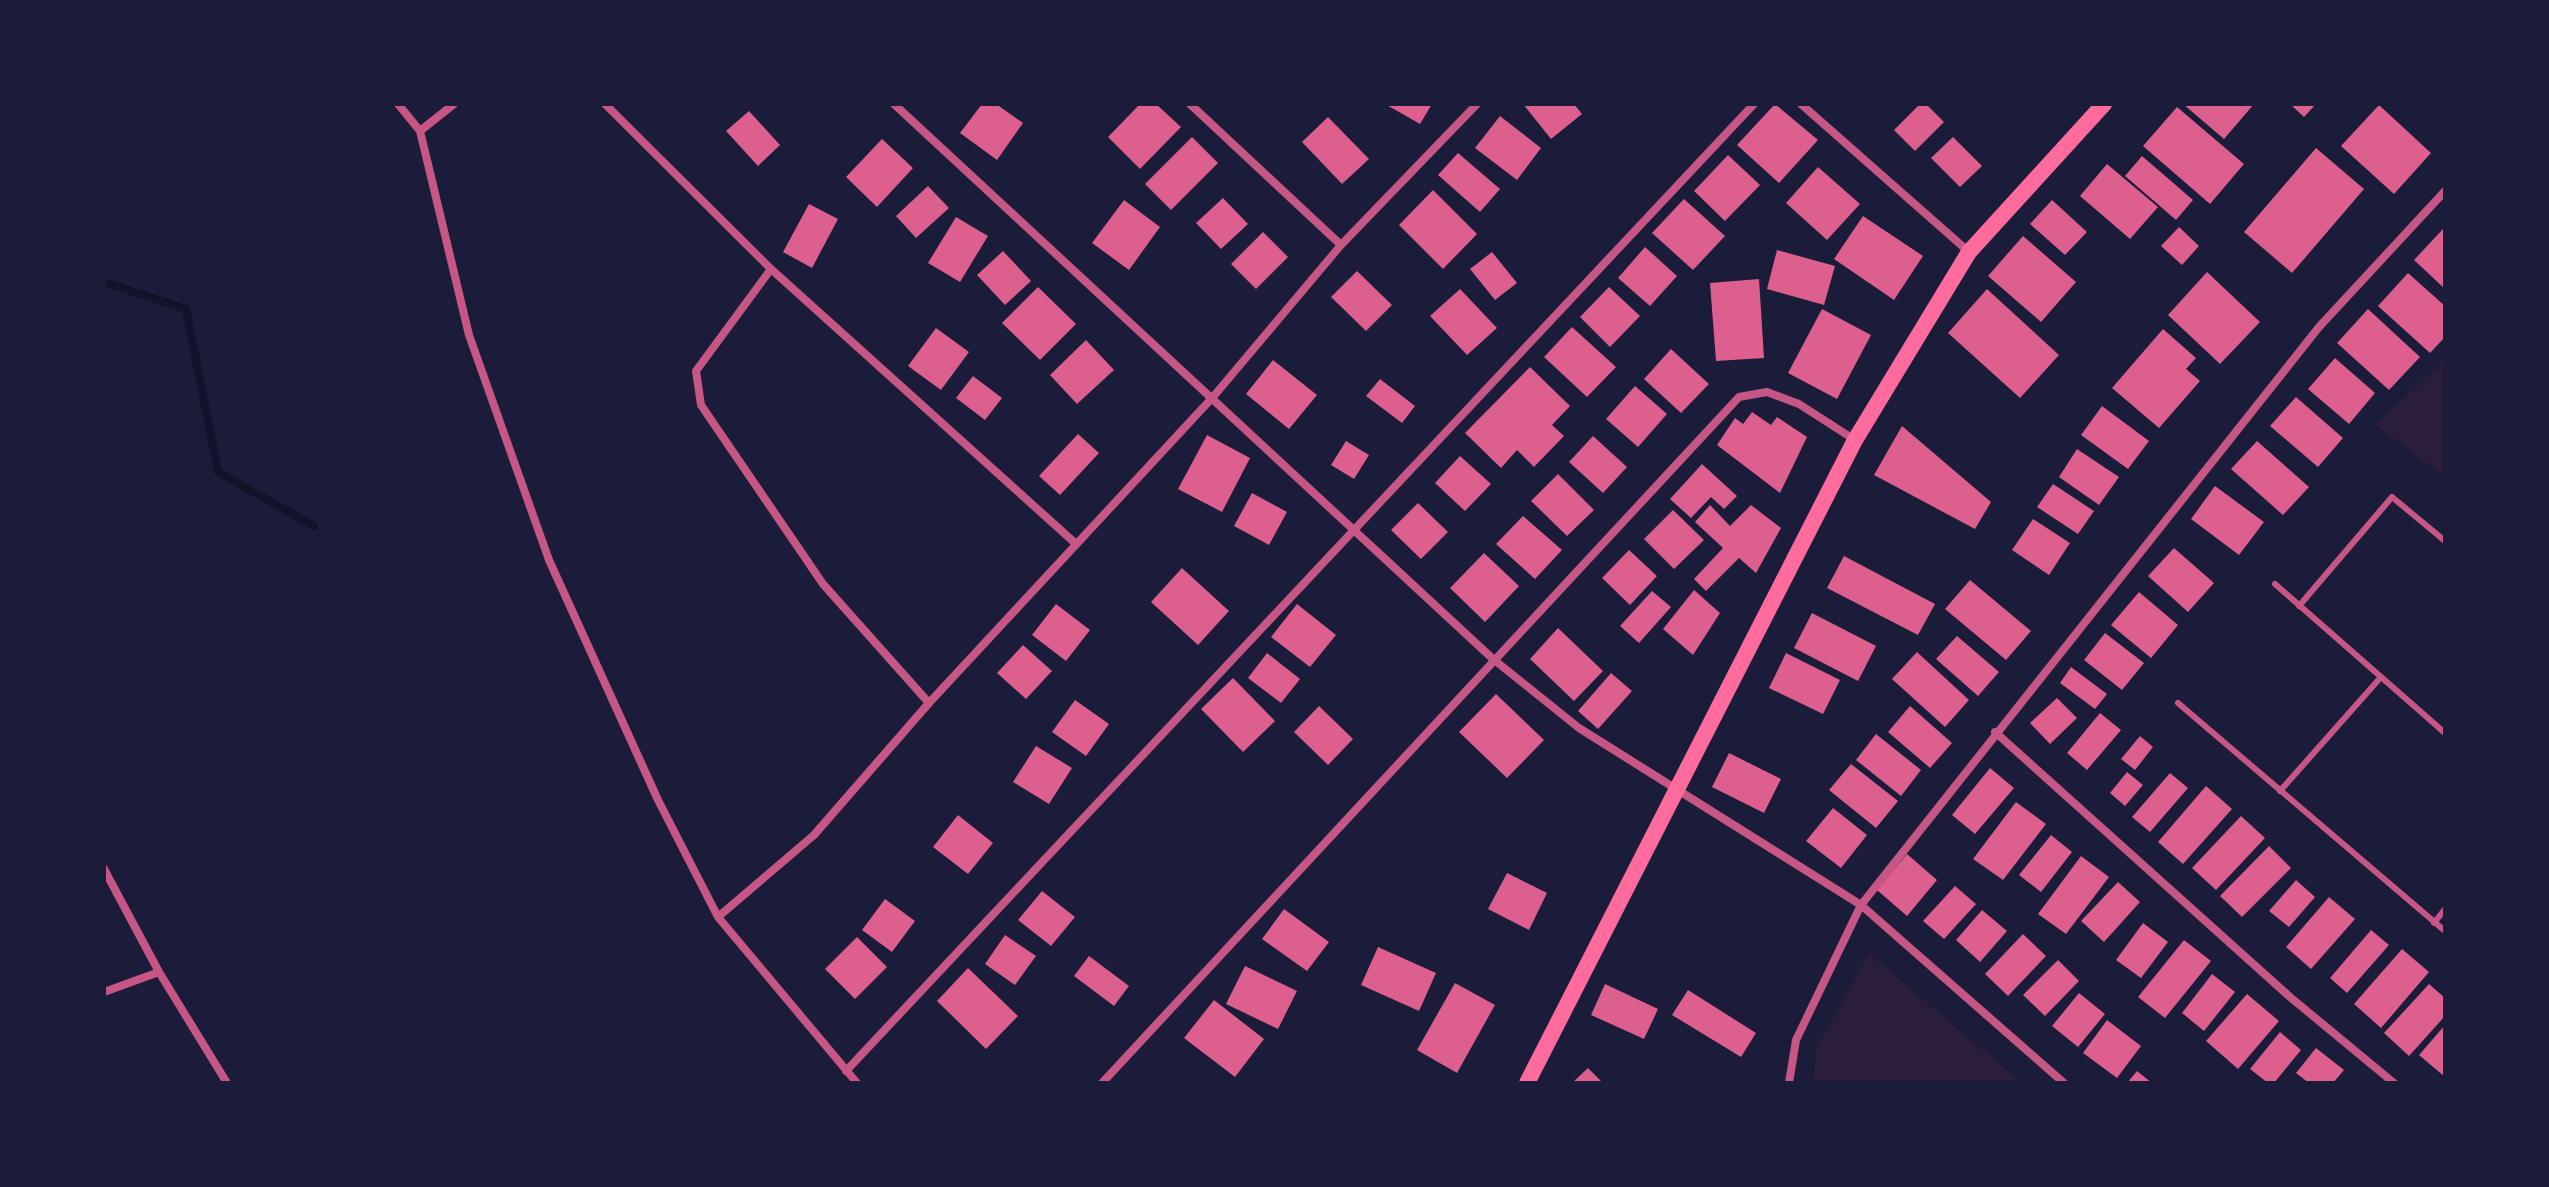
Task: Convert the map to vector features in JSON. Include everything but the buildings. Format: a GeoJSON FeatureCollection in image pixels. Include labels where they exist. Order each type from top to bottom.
{"type":"FeatureCollection","features":[{"type":"Feature","properties":{"kind":"main road"},"geometry":{"type":"LineString","coordinates":[[1527,1083],[1855,440],[1969,252],[2104,104]]}},
{"type":"Feature","properties":{"kind":"street"},"geometry":{"type":"LineString","coordinates":[[398,104],[420,131],[469,335],[549,560],[658,800],[718,917],[857,1083]]}},
{"type":"Feature","properties":{"kind":"street"},"geometry":{"type":"LineString","coordinates":[[420,131],[454,104]]}},
{"type":"Feature","properties":{"kind":"street"},"geometry":{"type":"LineString","coordinates":[[605,104],[771,269],[1075,543]]}},
{"type":"Feature","properties":{"kind":"street"},"geometry":{"type":"LineString","coordinates":[[894,104],[1493,659],[1579,728],[1861,905],[2064,1083]]}},
{"type":"Feature","properties":{"kind":"street"},"geometry":{"type":"LineString","coordinates":[[1190,104],[1341,245]]}},
{"type":"Feature","properties":{"kind":"street"},"geometry":{"type":"LineString","coordinates":[[718,917],[814,835],[929,703],[1213,397],[1341,245],[1477,104]]}},
{"type":"Feature","properties":{"kind":"street"},"geometry":{"type":"LineString","coordinates":[[846,1071],[1754,104]]}},
{"type":"Feature","properties":{"kind":"street"},"geometry":{"type":"LineString","coordinates":[[1801,104],[1969,252]]}},
{"type":"Feature","properties":{"kind":"street"},"geometry":{"type":"LineString","coordinates":[[1789,1083],[1796,1040],[1861,905],[1995,732],[2319,327],[2445,191]]}},
{"type":"Feature","properties":{"kind":"street"},"geometry":{"type":"LineString","coordinates":[[771,269],[696,371],[701,405],[823,584],[929,703]]}},
{"type":"Feature","properties":{"kind":"street"},"geometry":{"type":"LineString","coordinates":[[1102,1083],[1739,397],[1767,392],[1799,404],[1855,440]]}},
{"type":"Feature","properties":{"kind":"street"},"geometry":{"type":"LineString","coordinates":[[1995,732],[2290,997],[2394,1083]]}},
{"type":"Feature","properties":{"kind":"street"},"geometry":{"type":"LineString","coordinates":[[104,869],[159,972],[227,1083]]}},
{"type":"Feature","properties":{"kind":"street"},"geometry":{"type":"LineString","coordinates":[[104,992],[159,972]]}},
{"type":"Feature","properties":{"kind":"lane"},"geometry":{"type":"LineString","coordinates":[[2299,606],[2392,497],[2445,541]]}},
{"type":"Feature","properties":{"kind":"lane"},"geometry":{"type":"LineString","coordinates":[[2275,584],[2445,733]]}},
{"type":"Feature","properties":{"kind":"lane"},"geometry":{"type":"LineString","coordinates":[[2280,791],[2381,677]]}},
{"type":"Feature","properties":{"kind":"lane"},"geometry":{"type":"LineString","coordinates":[[2178,703],[2445,931]]}},
{"type":"Feature","properties":{"kind":"lane"},"geometry":{"type":"LineString","coordinates":[[2434,923],[2445,909]]}},
{"type":"Feature","properties":{"kind":"shaded area"},"geometry":{"type":"Polygon","coordinates":[[[2445,360],[2445,476],[2376,425],[2445,360]]]}},
{"type":"Feature","properties":{"kind":"shaded area"},"geometry":{"type":"Polygon","coordinates":[[[1869,954],[2022,1083],[1813,1083],[1817,1047],[1869,954]]]}},
{"type":"Feature","properties":{"kind":"waterway"},"geometry":{"type":"LineString","coordinates":[[104,282],[186,309],[218,472],[314,526]]}}]}
